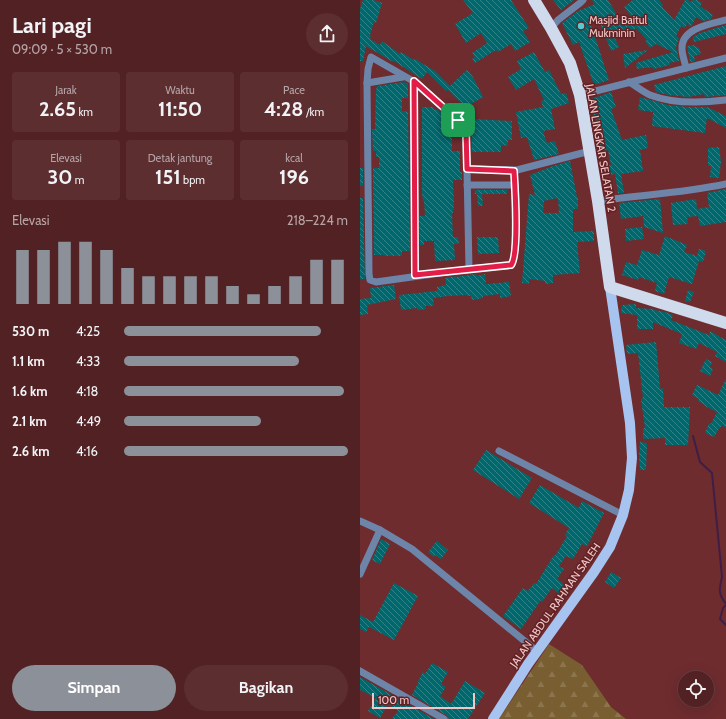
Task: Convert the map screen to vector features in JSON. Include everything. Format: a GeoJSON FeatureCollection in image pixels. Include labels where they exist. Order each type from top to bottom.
{"type":"FeatureCollection","features":[{"type":"Feature","properties":{"kind":"highway","name":"JALAN LINGKAR SELATAN 2"},"geometry":{"type":"LineString","coordinates":[[534,0],[570,63],[580,95],[598,201],[610,287]]}},
{"type":"Feature","properties":{"kind":"highway"},"geometry":{"type":"LineString","coordinates":[[610,287],[726,323]]}},
{"type":"Feature","properties":{"kind":"main road","name":"JALAN ABDUL RAHMAN SALEH"},"geometry":{"type":"LineString","coordinates":[[493,719],[610,547],[623,516],[629,490],[632,451],[630,423],[610,287]]}},
{"type":"Feature","properties":{"kind":"street"},"geometry":{"type":"LineString","coordinates":[[551,28],[558,20],[583,0]]}},
{"type":"Feature","properties":{"kind":"street"},"geometry":{"type":"LineString","coordinates":[[686,68],[682,49],[686,36],[696,29],[708,24],[726,20]]}},
{"type":"Feature","properties":{"kind":"street"},"geometry":{"type":"LineString","coordinates":[[469,269],[466,131],[463,125],[414,81],[403,77],[371,57],[367,83],[369,277],[372,282],[415,275],[498,267],[513,264],[516,238],[514,171]]}},
{"type":"Feature","properties":{"kind":"street"},"geometry":{"type":"LineString","coordinates":[[580,95],[726,58]]}},
{"type":"Feature","properties":{"kind":"street"},"geometry":{"type":"LineString","coordinates":[[367,83],[403,77]]}},
{"type":"Feature","properties":{"kind":"street"},"geometry":{"type":"LineString","coordinates":[[414,81],[415,275]]}},
{"type":"Feature","properties":{"kind":"street"},"geometry":{"type":"LineString","coordinates":[[629,82],[650,94],[662,98],[707,103],[726,100]]}},
{"type":"Feature","properties":{"kind":"street"},"geometry":{"type":"LineString","coordinates":[[467,169],[514,171],[590,151]]}},
{"type":"Feature","properties":{"kind":"street"},"geometry":{"type":"LineString","coordinates":[[598,201],[694,191],[726,184]]}},
{"type":"Feature","properties":{"kind":"street"},"geometry":{"type":"LineString","coordinates":[[468,185],[515,185]]}},
{"type":"Feature","properties":{"kind":"street"},"geometry":{"type":"LineString","coordinates":[[499,451],[623,516]]}},
{"type":"Feature","properties":{"kind":"street"},"geometry":{"type":"LineString","coordinates":[[360,521],[380,530],[412,549],[538,652]]}},
{"type":"Feature","properties":{"kind":"street"},"geometry":{"type":"LineString","coordinates":[[360,574],[380,530]]}},
{"type":"Feature","properties":{"kind":"street"},"geometry":{"type":"LineString","coordinates":[[360,671],[444,719]]}},
{"type":"Feature","properties":{"kind":"green space"},"geometry":{"type":"Polygon","coordinates":[[[549,644],[582,665],[611,707],[626,719],[499,719],[549,644]]]}},
{"type":"Feature","properties":{"kind":"building"},"geometry":{"type":"Polygon","coordinates":[[[363,0],[373,0],[382,3],[376,23],[374,22],[370,39],[380,45],[382,41],[400,54],[401,52],[414,60],[415,59],[435,71],[450,86],[467,70],[473,77],[483,97],[471,104],[475,107],[470,112],[427,72],[422,79],[394,61],[393,62],[366,46],[363,61],[360,61],[360,9],[363,0]]]}},
{"type":"Feature","properties":{"kind":"building"},"geometry":{"type":"Polygon","coordinates":[[[463,0],[511,0],[529,28],[523,31],[530,42],[515,51],[511,44],[498,52],[496,50],[475,63],[472,59],[475,57],[472,53],[487,43],[481,33],[466,43],[455,24],[473,13],[463,0]]]}},
{"type":"Feature","properties":{"kind":"building"},"geometry":{"type":"Polygon","coordinates":[[[553,0],[574,0],[561,10],[553,0]]]}},
{"type":"Feature","properties":{"kind":"building"},"geometry":{"type":"Polygon","coordinates":[[[592,0],[608,0],[623,25],[632,17],[624,7],[633,0],[659,0],[663,5],[662,7],[674,20],[685,0],[691,2],[693,0],[697,0],[702,3],[700,6],[713,15],[711,19],[703,21],[696,17],[692,25],[689,27],[688,22],[685,28],[681,26],[676,36],[679,38],[675,50],[677,50],[679,61],[654,69],[653,67],[637,69],[636,63],[673,52],[656,44],[650,48],[645,41],[647,40],[636,28],[632,32],[628,28],[614,36],[619,47],[611,51],[599,21],[591,24],[609,80],[594,85],[579,42],[573,45],[562,23],[578,11],[595,4],[592,0]]]}},
{"type":"Feature","properties":{"kind":"building"},"geometry":{"type":"Polygon","coordinates":[[[726,25],[726,34],[694,42],[693,37],[700,33],[726,25]]]}},
{"type":"Feature","properties":{"kind":"building"},"geometry":{"type":"Polygon","coordinates":[[[693,45],[699,48],[701,54],[694,56],[695,61],[690,62],[687,46],[693,45]]]}},
{"type":"Feature","properties":{"kind":"building"},"geometry":{"type":"Polygon","coordinates":[[[648,50],[625,68],[623,54],[648,50]]]}},
{"type":"Feature","properties":{"kind":"building"},"geometry":{"type":"Polygon","coordinates":[[[534,52],[545,72],[549,70],[561,94],[566,93],[569,103],[551,109],[555,129],[543,131],[547,143],[555,141],[559,154],[534,160],[527,137],[521,138],[516,112],[543,107],[541,101],[544,100],[534,79],[516,90],[508,77],[521,69],[517,61],[534,52]]]}},
{"type":"Feature","properties":{"kind":"building"},"geometry":{"type":"Polygon","coordinates":[[[726,66],[726,95],[705,97],[704,94],[688,97],[656,92],[654,85],[726,66]]]}},
{"type":"Feature","properties":{"kind":"building"},"geometry":{"type":"Polygon","coordinates":[[[404,82],[408,84],[408,98],[402,98],[402,111],[408,112],[410,251],[402,251],[402,256],[374,255],[373,168],[379,168],[379,157],[376,157],[376,151],[373,151],[372,129],[375,129],[376,90],[377,86],[404,82]]]}},
{"type":"Feature","properties":{"kind":"building"},"geometry":{"type":"Polygon","coordinates":[[[611,92],[616,107],[611,109],[622,140],[646,135],[648,148],[640,150],[643,171],[621,174],[624,193],[618,193],[615,174],[610,175],[609,165],[611,165],[608,150],[600,152],[595,132],[599,131],[589,100],[611,92]]]}},
{"type":"Feature","properties":{"kind":"building"},"geometry":{"type":"Polygon","coordinates":[[[640,97],[668,105],[707,107],[726,116],[726,128],[707,118],[705,133],[652,126],[653,112],[638,110],[640,97]]]}},
{"type":"Feature","properties":{"kind":"building"},"geometry":{"type":"Polygon","coordinates":[[[422,107],[433,107],[433,109],[438,110],[458,127],[457,133],[452,133],[452,151],[460,151],[460,172],[462,172],[462,180],[453,180],[453,237],[458,237],[459,244],[454,244],[455,260],[435,261],[434,241],[424,241],[424,245],[420,245],[419,216],[425,216],[422,193],[422,107]]]}},
{"type":"Feature","properties":{"kind":"building"},"geometry":{"type":"Polygon","coordinates":[[[471,119],[512,121],[512,140],[508,140],[508,146],[501,145],[501,152],[472,152],[471,119]]]}},
{"type":"Feature","properties":{"kind":"building"},"geometry":{"type":"Polygon","coordinates":[[[719,147],[721,162],[719,178],[710,177],[711,166],[708,166],[708,148],[719,147]]]}},
{"type":"Feature","properties":{"kind":"building"},"geometry":{"type":"Polygon","coordinates":[[[570,161],[578,197],[578,209],[573,209],[573,232],[594,231],[594,241],[577,242],[580,273],[553,275],[553,283],[545,284],[545,281],[529,279],[529,284],[522,283],[529,194],[535,195],[530,175],[570,161]],[[558,198],[544,201],[543,213],[559,213],[558,198]]]}},
{"type":"Feature","properties":{"kind":"building"},"geometry":{"type":"Polygon","coordinates":[[[360,168],[363,168],[363,186],[360,186],[360,168]]]}},
{"type":"Feature","properties":{"kind":"building"},"geometry":{"type":"Polygon","coordinates":[[[726,189],[726,222],[700,226],[698,216],[687,217],[688,224],[673,225],[671,203],[696,199],[697,209],[709,207],[707,193],[726,189]]]}},
{"type":"Feature","properties":{"kind":"building"},"geometry":{"type":"Polygon","coordinates":[[[475,190],[507,190],[507,194],[482,194],[483,206],[478,206],[477,194],[475,194],[475,190]]]}},
{"type":"Feature","properties":{"kind":"building"},"geometry":{"type":"Polygon","coordinates":[[[360,198],[363,198],[365,279],[360,279],[360,198]]]}},
{"type":"Feature","properties":{"kind":"building"},"geometry":{"type":"Polygon","coordinates":[[[660,199],[663,233],[644,227],[643,216],[621,219],[619,203],[660,199]]]}},
{"type":"Feature","properties":{"kind":"building"},"geometry":{"type":"Polygon","coordinates":[[[642,227],[644,239],[626,241],[625,229],[642,227]]]}},
{"type":"Feature","properties":{"kind":"building"},"geometry":{"type":"Polygon","coordinates":[[[665,236],[687,245],[684,252],[697,256],[699,249],[706,251],[703,262],[699,261],[692,284],[669,277],[664,294],[655,291],[657,283],[639,277],[638,280],[622,275],[626,262],[637,265],[642,250],[659,255],[665,236]]]}},
{"type":"Feature","properties":{"kind":"building"},"geometry":{"type":"Polygon","coordinates":[[[477,237],[498,237],[499,253],[478,254],[477,237]]]}},
{"type":"Feature","properties":{"kind":"building"},"geometry":{"type":"Polygon","coordinates":[[[476,274],[477,276],[485,274],[486,284],[509,282],[511,296],[500,298],[500,294],[483,296],[483,298],[472,300],[471,296],[467,295],[448,296],[433,298],[434,306],[425,306],[426,309],[418,310],[417,308],[401,310],[399,295],[437,291],[437,287],[446,285],[445,278],[476,274]]]}},
{"type":"Feature","properties":{"kind":"building"},"geometry":{"type":"Polygon","coordinates":[[[394,285],[396,299],[367,305],[368,314],[360,315],[360,299],[371,298],[370,288],[394,285]]]}},
{"type":"Feature","properties":{"kind":"building"},"geometry":{"type":"Polygon","coordinates":[[[688,290],[694,292],[690,302],[685,301],[688,290]]]}},
{"type":"Feature","properties":{"kind":"building"},"geometry":{"type":"Polygon","coordinates":[[[636,304],[636,308],[654,309],[665,312],[673,315],[671,320],[709,335],[710,331],[726,340],[726,362],[715,356],[717,352],[699,343],[696,349],[679,343],[682,334],[653,322],[653,329],[637,329],[637,315],[621,313],[622,305],[636,304]]]}},
{"type":"Feature","properties":{"kind":"building"},"geometry":{"type":"Polygon","coordinates":[[[656,342],[660,389],[663,388],[664,407],[690,407],[688,445],[665,445],[665,438],[643,439],[643,428],[645,428],[641,399],[643,398],[638,353],[627,354],[626,345],[656,342]]]}},
{"type":"Feature","properties":{"kind":"building"},"geometry":{"type":"Polygon","coordinates":[[[706,359],[712,362],[710,367],[713,369],[710,376],[700,371],[706,359]]]}},
{"type":"Feature","properties":{"kind":"building"},"geometry":{"type":"Polygon","coordinates":[[[726,379],[726,428],[722,425],[714,437],[705,433],[709,423],[711,424],[717,412],[705,406],[698,401],[699,399],[692,395],[697,385],[718,395],[726,379]]]}},
{"type":"Feature","properties":{"kind":"building"},"geometry":{"type":"Polygon","coordinates":[[[640,442],[647,443],[646,470],[640,470],[640,442]]]}},
{"type":"Feature","properties":{"kind":"building"},"geometry":{"type":"Polygon","coordinates":[[[486,450],[532,478],[519,499],[473,470],[486,450]]]}},
{"type":"Feature","properties":{"kind":"building"},"geometry":{"type":"Polygon","coordinates":[[[540,485],[579,508],[582,501],[604,513],[587,546],[582,544],[573,559],[566,556],[559,566],[564,569],[557,579],[566,586],[560,594],[552,588],[542,602],[541,600],[521,629],[503,616],[523,588],[528,591],[534,583],[536,584],[567,536],[565,535],[569,528],[529,503],[540,485]]]}},
{"type":"Feature","properties":{"kind":"building"},"geometry":{"type":"Polygon","coordinates":[[[381,539],[390,544],[380,564],[372,560],[381,539]]]}},
{"type":"Feature","properties":{"kind":"building"},"geometry":{"type":"Polygon","coordinates":[[[437,541],[448,550],[441,559],[435,555],[434,557],[428,552],[437,541]]]}},
{"type":"Feature","properties":{"kind":"building"},"geometry":{"type":"Polygon","coordinates":[[[611,572],[621,578],[614,588],[605,582],[611,572]]]}},
{"type":"Feature","properties":{"kind":"building"},"geometry":{"type":"Polygon","coordinates":[[[394,583],[418,596],[394,640],[369,627],[366,632],[360,629],[360,615],[373,622],[394,583]]]}},
{"type":"Feature","properties":{"kind":"building"},"geometry":{"type":"Polygon","coordinates":[[[432,663],[448,672],[441,684],[446,687],[440,696],[451,704],[465,681],[485,693],[468,719],[449,719],[446,715],[412,695],[423,672],[425,674],[432,663]]]}},
{"type":"Feature","properties":{"kind":"building"},"geometry":{"type":"Polygon","coordinates":[[[360,677],[434,719],[392,719],[398,711],[388,704],[380,718],[368,711],[376,698],[360,690],[360,677]]]}},
{"type":"Feature","properties":{"kind":"waterway"},"geometry":{"type":"LineString","coordinates":[[693,436],[700,462],[712,473],[722,577],[720,592],[726,604]]}},
{"type":"Feature","properties":{"kind":"waterway"},"geometry":{"type":"LineString","coordinates":[[726,605],[723,608],[720,619],[726,625]]}},
{"type":"Feature","properties":{"kind":"place","name":"Masjid Baitul Mukminin"},"geometry":{"type":"Point","coordinates":[581,26]}},
{"type":"Feature","properties":{"kind":"route"},"geometry":{"type":"LineString","coordinates":[[414,81],[458,120],[466,131],[467,169],[514,171],[516,238],[513,264],[498,267],[415,275],[414,81]]}}]}
